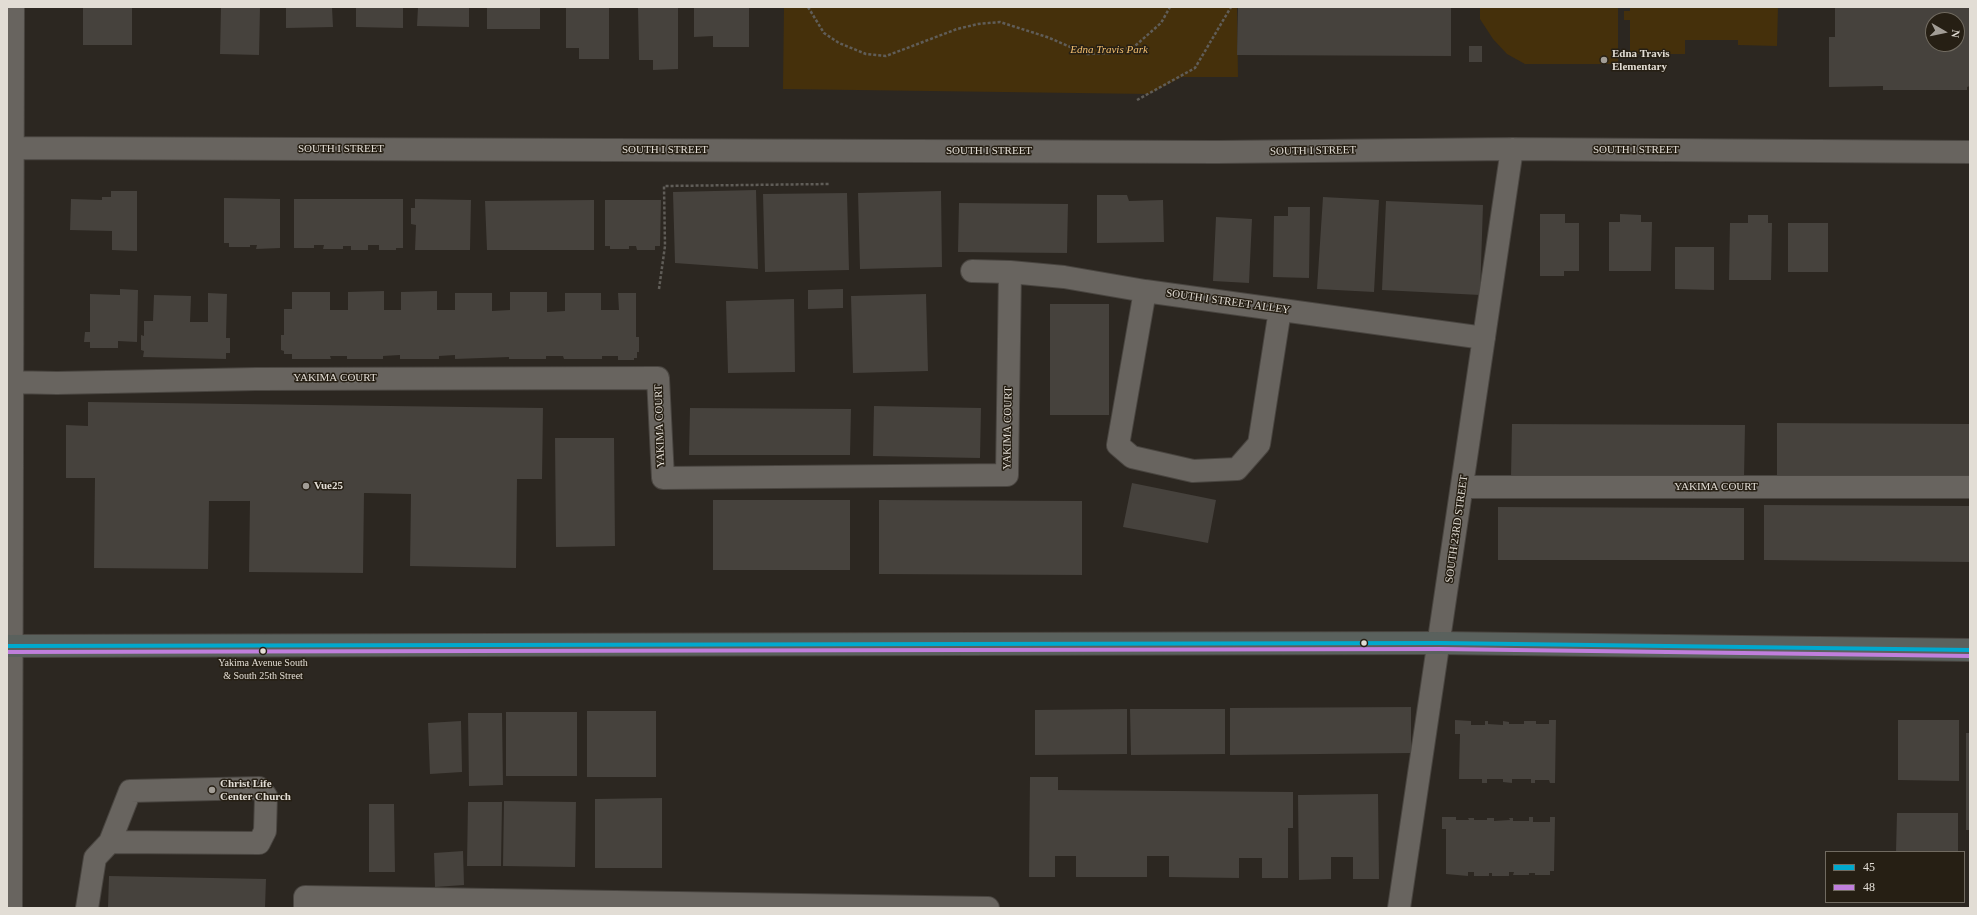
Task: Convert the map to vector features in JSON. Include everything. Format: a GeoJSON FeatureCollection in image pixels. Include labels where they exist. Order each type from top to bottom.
{"type":"FeatureCollection","features":[{"type":"Feature","properties":{"kind":"main road"},"geometry":{"type":"LineString","coordinates":[[9,646],[1440,643],[1970,650]]}},
{"type":"Feature","properties":{"kind":"street"},"geometry":{"type":"LineString","coordinates":[[11,908],[9,382],[10,148],[13,7]]}},
{"type":"Feature","properties":{"kind":"street","name":"SOUTH I STREET"},"geometry":{"type":"LineString","coordinates":[[10,148],[1209,152],[1512,149],[1970,152]]}},
{"type":"Feature","properties":{"kind":"street","name":"SOUTH 23RD STREET"},"geometry":{"type":"LineString","coordinates":[[1399,908],[1440,643],[1512,149]]}},
{"type":"Feature","properties":{"kind":"street","name":"SOUTH I STREET ALLEY"},"geometry":{"type":"LineString","coordinates":[[972,271],[1010,272],[1064,277],[1144,291],[1484,338]]}},
{"type":"Feature","properties":{"kind":"street","name":"YAKIMA COURT"},"geometry":{"type":"LineString","coordinates":[[9,382],[65,383],[256,379],[658,378],[662,478],[1007,475],[1010,272]]}},
{"type":"Feature","properties":{"kind":"street"},"geometry":{"type":"LineString","coordinates":[[1144,291],[1118,446],[1132,457],[1193,471],[1237,469],[1259,444],[1280,310]]}},
{"type":"Feature","properties":{"kind":"street","name":"YAKIMA COURT"},"geometry":{"type":"LineString","coordinates":[[1463,487],[1970,487]]}},
{"type":"Feature","properties":{"kind":"street"},"geometry":{"type":"LineString","coordinates":[[88,908],[95,858],[110,842],[130,791],[259,788],[266,796],[265,831],[260,843],[110,842]]}},
{"type":"Feature","properties":{"kind":"street"},"geometry":{"type":"LineString","coordinates":[[305,908],[305,897],[372,903],[988,908]]}},
{"type":"Feature","properties":{"kind":"path"},"geometry":{"type":"LineString","coordinates":[[808,7],[824,33],[840,43],[866,54],[886,56],[957,29],[978,24],[1000,22],[1047,36],[1087,54],[1112,53],[1135,46],[1161,23],[1170,7]]}},
{"type":"Feature","properties":{"kind":"path"},"geometry":{"type":"LineString","coordinates":[[1137,100],[1195,68],[1232,7]]}},
{"type":"Feature","properties":{"kind":"path"},"geometry":{"type":"LineString","coordinates":[[659,289],[665,246],[664,186],[829,184]]}},
{"type":"Feature","properties":{"kind":"green space","name":"Edna Travis Park"},"geometry":{"type":"Polygon","coordinates":[[[784,7],[1237,7],[1238,77],[1182,77],[1149,94],[783,89],[784,7]]]}},
{"type":"Feature","properties":{"kind":"green space"},"geometry":{"type":"Polygon","coordinates":[[[1480,7],[1618,7],[1618,64],[1525,64],[1507,54],[1493,39],[1480,19],[1480,7]]]}},
{"type":"Feature","properties":{"kind":"green space"},"geometry":{"type":"Polygon","coordinates":[[[1630,7],[1778,7],[1777,46],[1738,45],[1738,40],[1685,40],[1685,54],[1630,54],[1630,20],[1624,20],[1624,11],[1630,11],[1630,7]]]}},
{"type":"Feature","properties":{"kind":"building"},"geometry":{"type":"Polygon","coordinates":[[[83,7],[132,7],[132,45],[83,45],[83,7]]]}},
{"type":"Feature","properties":{"kind":"building"},"geometry":{"type":"Polygon","coordinates":[[[221,7],[260,7],[259,55],[220,54],[221,7]]]}},
{"type":"Feature","properties":{"kind":"building"},"geometry":{"type":"Polygon","coordinates":[[[286,7],[332,7],[333,27],[286,28],[286,7]]]}},
{"type":"Feature","properties":{"kind":"building"},"geometry":{"type":"Polygon","coordinates":[[[356,7],[403,7],[403,28],[356,27],[356,7]]]}},
{"type":"Feature","properties":{"kind":"building"},"geometry":{"type":"Polygon","coordinates":[[[418,7],[469,7],[469,27],[417,26],[418,7]]]}},
{"type":"Feature","properties":{"kind":"building"},"geometry":{"type":"Polygon","coordinates":[[[487,7],[540,7],[540,29],[487,29],[487,7]]]}},
{"type":"Feature","properties":{"kind":"building"},"geometry":{"type":"Polygon","coordinates":[[[566,7],[609,7],[609,59],[579,59],[579,48],[566,48],[566,7]]]}},
{"type":"Feature","properties":{"kind":"building"},"geometry":{"type":"Polygon","coordinates":[[[638,7],[678,7],[678,69],[653,70],[653,60],[639,60],[638,7]]]}},
{"type":"Feature","properties":{"kind":"building"},"geometry":{"type":"Polygon","coordinates":[[[694,7],[749,7],[749,47],[713,47],[713,36],[694,37],[694,7]]]}},
{"type":"Feature","properties":{"kind":"building"},"geometry":{"type":"Polygon","coordinates":[[[1238,7],[1451,7],[1451,56],[1237,55],[1238,7]]]}},
{"type":"Feature","properties":{"kind":"building"},"geometry":{"type":"Polygon","coordinates":[[[1835,7],[1970,7],[1970,86],[1967,87],[1967,90],[1883,90],[1883,86],[1829,87],[1829,37],[1835,37],[1835,7]]]}},
{"type":"Feature","properties":{"kind":"building"},"geometry":{"type":"Polygon","coordinates":[[[1469,46],[1482,46],[1482,62],[1469,62],[1469,46]]]}},
{"type":"Feature","properties":{"kind":"building"},"geometry":{"type":"Polygon","coordinates":[[[756,190],[758,269],[675,263],[673,192],[756,190]]]}},
{"type":"Feature","properties":{"kind":"building"},"geometry":{"type":"Polygon","coordinates":[[[111,191],[137,191],[137,251],[112,250],[112,231],[70,230],[71,199],[102,200],[102,197],[111,197],[111,191]]]}},
{"type":"Feature","properties":{"kind":"building"},"geometry":{"type":"Polygon","coordinates":[[[941,191],[942,267],[860,269],[858,193],[941,191]]]}},
{"type":"Feature","properties":{"kind":"building"},"geometry":{"type":"Polygon","coordinates":[[[847,193],[849,270],[765,272],[763,194],[847,193]]]}},
{"type":"Feature","properties":{"kind":"building"},"geometry":{"type":"Polygon","coordinates":[[[1097,195],[1127,195],[1129,201],[1163,200],[1164,242],[1097,243],[1097,195]]]}},
{"type":"Feature","properties":{"kind":"building"},"geometry":{"type":"Polygon","coordinates":[[[1323,197],[1379,200],[1374,292],[1317,289],[1323,197]]]}},
{"type":"Feature","properties":{"kind":"building"},"geometry":{"type":"Polygon","coordinates":[[[224,198],[280,199],[280,248],[256,249],[257,245],[250,245],[250,247],[229,247],[229,243],[224,243],[224,198]]]}},
{"type":"Feature","properties":{"kind":"building"},"geometry":{"type":"Polygon","coordinates":[[[294,199],[403,199],[403,248],[396,248],[396,250],[379,250],[379,245],[368,245],[368,250],[351,250],[351,246],[343,246],[343,249],[323,249],[324,245],[314,245],[314,248],[294,248],[294,199]]]}},
{"type":"Feature","properties":{"kind":"building"},"geometry":{"type":"Polygon","coordinates":[[[415,199],[471,200],[470,250],[415,250],[416,225],[411,224],[411,208],[415,208],[415,199]]]}},
{"type":"Feature","properties":{"kind":"building"},"geometry":{"type":"Polygon","coordinates":[[[594,200],[594,250],[487,250],[485,201],[594,200]]]}},
{"type":"Feature","properties":{"kind":"building"},"geometry":{"type":"Polygon","coordinates":[[[605,200],[661,200],[660,246],[655,246],[655,250],[637,250],[636,246],[629,246],[629,249],[610,249],[610,246],[605,246],[605,200]]]}},
{"type":"Feature","properties":{"kind":"building"},"geometry":{"type":"Polygon","coordinates":[[[1386,201],[1483,205],[1480,295],[1382,290],[1386,201]]]}},
{"type":"Feature","properties":{"kind":"building"},"geometry":{"type":"Polygon","coordinates":[[[959,203],[1068,204],[1067,253],[958,252],[959,203]]]}},
{"type":"Feature","properties":{"kind":"building"},"geometry":{"type":"Polygon","coordinates":[[[1288,207],[1310,207],[1309,278],[1273,277],[1274,216],[1288,216],[1288,207]]]}},
{"type":"Feature","properties":{"kind":"building"},"geometry":{"type":"Polygon","coordinates":[[[1540,214],[1565,214],[1565,223],[1579,223],[1579,271],[1564,271],[1564,276],[1540,276],[1540,214]]]}},
{"type":"Feature","properties":{"kind":"building"},"geometry":{"type":"Polygon","coordinates":[[[1620,214],[1641,215],[1641,222],[1652,222],[1651,271],[1609,271],[1609,222],[1620,222],[1620,214]]]}},
{"type":"Feature","properties":{"kind":"building"},"geometry":{"type":"Polygon","coordinates":[[[1748,215],[1768,215],[1768,223],[1772,223],[1771,280],[1729,280],[1730,223],[1748,223],[1748,215]]]}},
{"type":"Feature","properties":{"kind":"building"},"geometry":{"type":"Polygon","coordinates":[[[1216,217],[1252,219],[1249,283],[1213,281],[1216,217]]]}},
{"type":"Feature","properties":{"kind":"building"},"geometry":{"type":"Polygon","coordinates":[[[1788,223],[1828,223],[1828,272],[1788,272],[1788,223]]]}},
{"type":"Feature","properties":{"kind":"building"},"geometry":{"type":"Polygon","coordinates":[[[1675,247],[1714,247],[1714,290],[1675,289],[1675,247]]]}},
{"type":"Feature","properties":{"kind":"building"},"geometry":{"type":"Polygon","coordinates":[[[120,289],[138,290],[137,342],[118,341],[118,348],[90,348],[90,342],[84,342],[85,332],[90,332],[90,294],[120,295],[120,289]]]}},
{"type":"Feature","properties":{"kind":"building"},"geometry":{"type":"Polygon","coordinates":[[[843,289],[843,308],[808,309],[808,290],[843,289]]]}},
{"type":"Feature","properties":{"kind":"building"},"geometry":{"type":"Polygon","coordinates":[[[384,291],[384,310],[401,310],[401,292],[437,291],[437,310],[455,310],[455,293],[492,293],[492,311],[510,310],[510,292],[547,292],[547,312],[565,311],[565,293],[601,293],[601,310],[619,310],[618,293],[636,293],[636,337],[639,337],[639,352],[637,352],[637,358],[634,358],[634,360],[618,360],[618,356],[602,356],[602,359],[564,359],[563,356],[546,356],[546,359],[509,359],[509,357],[455,359],[455,355],[439,356],[439,359],[400,359],[400,355],[383,356],[383,359],[347,359],[347,356],[330,356],[331,359],[292,359],[292,354],[284,354],[284,351],[281,350],[281,335],[284,335],[284,309],[292,309],[292,292],[330,292],[330,310],[348,310],[348,292],[384,291]]]}},
{"type":"Feature","properties":{"kind":"building"},"geometry":{"type":"Polygon","coordinates":[[[208,293],[227,294],[226,338],[230,338],[230,353],[226,353],[226,359],[143,357],[144,351],[141,350],[141,335],[144,336],[144,321],[153,321],[154,295],[191,296],[190,322],[208,322],[208,293]]]}},
{"type":"Feature","properties":{"kind":"building"},"geometry":{"type":"Polygon","coordinates":[[[926,294],[928,371],[853,373],[851,296],[926,294]]]}},
{"type":"Feature","properties":{"kind":"building"},"geometry":{"type":"Polygon","coordinates":[[[794,299],[795,372],[728,373],[726,301],[794,299]]]}},
{"type":"Feature","properties":{"kind":"building"},"geometry":{"type":"Polygon","coordinates":[[[1050,304],[1109,304],[1109,415],[1050,415],[1050,304]]]}},
{"type":"Feature","properties":{"kind":"building","name":"Vue25"},"geometry":{"type":"Polygon","coordinates":[[[88,402],[543,408],[542,479],[517,479],[516,568],[410,566],[411,494],[364,493],[363,573],[249,572],[250,501],[209,501],[208,569],[94,568],[95,478],[66,478],[66,425],[88,426],[88,402]]]}},
{"type":"Feature","properties":{"kind":"building"},"geometry":{"type":"Polygon","coordinates":[[[874,406],[981,408],[980,458],[873,456],[874,406]]]}},
{"type":"Feature","properties":{"kind":"building"},"geometry":{"type":"Polygon","coordinates":[[[690,408],[851,409],[850,455],[689,455],[690,408]]]}},
{"type":"Feature","properties":{"kind":"building"},"geometry":{"type":"Polygon","coordinates":[[[1777,423],[1970,424],[1970,478],[1777,477],[1777,423]]]}},
{"type":"Feature","properties":{"kind":"building"},"geometry":{"type":"Polygon","coordinates":[[[1512,424],[1745,425],[1744,478],[1511,477],[1512,424]]]}},
{"type":"Feature","properties":{"kind":"building"},"geometry":{"type":"Polygon","coordinates":[[[555,438],[614,438],[615,546],[556,547],[555,438]]]}},
{"type":"Feature","properties":{"kind":"building"},"geometry":{"type":"Polygon","coordinates":[[[1132,483],[1216,500],[1208,543],[1123,527],[1132,483]]]}},
{"type":"Feature","properties":{"kind":"building"},"geometry":{"type":"Polygon","coordinates":[[[713,500],[850,500],[850,570],[713,570],[713,500]]]}},
{"type":"Feature","properties":{"kind":"building"},"geometry":{"type":"Polygon","coordinates":[[[879,500],[1082,501],[1082,575],[879,574],[879,500]]]}},
{"type":"Feature","properties":{"kind":"building"},"geometry":{"type":"Polygon","coordinates":[[[1764,505],[1970,506],[1970,562],[1764,560],[1764,505]]]}},
{"type":"Feature","properties":{"kind":"building"},"geometry":{"type":"Polygon","coordinates":[[[1498,507],[1744,508],[1744,560],[1498,560],[1498,507]]]}},
{"type":"Feature","properties":{"kind":"building"},"geometry":{"type":"Polygon","coordinates":[[[1411,707],[1411,753],[1230,755],[1230,708],[1411,707]]]}},
{"type":"Feature","properties":{"kind":"building"},"geometry":{"type":"Polygon","coordinates":[[[1127,709],[1127,754],[1035,755],[1035,710],[1127,709]]]}},
{"type":"Feature","properties":{"kind":"building"},"geometry":{"type":"Polygon","coordinates":[[[1130,709],[1225,709],[1225,754],[1131,755],[1130,709]]]}},
{"type":"Feature","properties":{"kind":"building"},"geometry":{"type":"Polygon","coordinates":[[[587,711],[656,711],[656,777],[587,777],[587,711]]]}},
{"type":"Feature","properties":{"kind":"building"},"geometry":{"type":"Polygon","coordinates":[[[506,712],[577,712],[577,776],[506,776],[506,712]]]}},
{"type":"Feature","properties":{"kind":"building"},"geometry":{"type":"Polygon","coordinates":[[[468,713],[502,713],[503,785],[469,786],[468,713]]]}},
{"type":"Feature","properties":{"kind":"building"},"geometry":{"type":"Polygon","coordinates":[[[1455,720],[1471,721],[1471,725],[1485,725],[1485,721],[1488,721],[1488,724],[1503,725],[1503,721],[1509,722],[1509,724],[1524,724],[1524,721],[1536,721],[1536,724],[1549,724],[1549,720],[1556,720],[1555,783],[1550,783],[1549,780],[1535,780],[1535,783],[1531,783],[1531,779],[1512,779],[1512,783],[1503,782],[1503,779],[1487,779],[1487,783],[1482,783],[1482,779],[1459,779],[1460,734],[1455,734],[1455,720]]]}},
{"type":"Feature","properties":{"kind":"building"},"geometry":{"type":"Polygon","coordinates":[[[1898,720],[1959,720],[1959,781],[1898,780],[1898,720]]]}},
{"type":"Feature","properties":{"kind":"building"},"geometry":{"type":"Polygon","coordinates":[[[461,721],[462,772],[430,774],[428,723],[461,721]]]}},
{"type":"Feature","properties":{"kind":"building"},"geometry":{"type":"Polygon","coordinates":[[[1966,733],[1970,733],[1970,830],[1966,830],[1966,733]]]}},
{"type":"Feature","properties":{"kind":"building"},"geometry":{"type":"Polygon","coordinates":[[[1030,777],[1058,777],[1058,790],[1293,792],[1293,828],[1288,828],[1288,878],[1262,878],[1262,858],[1239,858],[1239,878],[1169,877],[1169,856],[1147,856],[1147,877],[1076,877],[1076,856],[1055,856],[1055,877],[1029,877],[1030,777]]]}},
{"type":"Feature","properties":{"kind":"building"},"geometry":{"type":"Polygon","coordinates":[[[1378,794],[1379,879],[1353,879],[1353,857],[1331,857],[1331,879],[1299,880],[1298,795],[1378,794]]]}},
{"type":"Feature","properties":{"kind":"building"},"geometry":{"type":"Polygon","coordinates":[[[662,798],[662,868],[595,868],[595,799],[662,798]]]}},
{"type":"Feature","properties":{"kind":"building"},"geometry":{"type":"Polygon","coordinates":[[[504,801],[576,802],[575,867],[503,866],[504,801]]]}},
{"type":"Feature","properties":{"kind":"building"},"geometry":{"type":"Polygon","coordinates":[[[468,802],[502,802],[501,866],[467,866],[468,802]]]}},
{"type":"Feature","properties":{"kind":"building"},"geometry":{"type":"Polygon","coordinates":[[[369,804],[394,804],[395,872],[369,872],[369,804]]]}},
{"type":"Feature","properties":{"kind":"building"},"geometry":{"type":"Polygon","coordinates":[[[1897,813],[1958,813],[1958,851],[1896,851],[1897,813]]]}},
{"type":"Feature","properties":{"kind":"building"},"geometry":{"type":"Polygon","coordinates":[[[1442,817],[1456,817],[1456,820],[1469,820],[1468,818],[1474,818],[1474,820],[1487,820],[1487,818],[1494,818],[1494,821],[1510,820],[1509,818],[1513,818],[1513,821],[1529,821],[1529,817],[1533,817],[1533,822],[1550,822],[1550,817],[1555,817],[1554,871],[1550,871],[1550,875],[1535,875],[1535,873],[1529,873],[1529,875],[1513,875],[1514,872],[1509,872],[1509,876],[1492,876],[1492,873],[1489,873],[1489,876],[1474,876],[1474,872],[1468,872],[1468,876],[1446,874],[1446,829],[1442,829],[1442,817]]]}},
{"type":"Feature","properties":{"kind":"building"},"geometry":{"type":"Polygon","coordinates":[[[463,851],[464,885],[435,887],[434,853],[463,851]]]}},
{"type":"Feature","properties":{"kind":"building"},"geometry":{"type":"Polygon","coordinates":[[[109,876],[266,879],[265,908],[108,908],[109,876]]]}},
{"type":"Feature","properties":{"kind":"transit line","name":"45"},"geometry":{"type":"LineString","coordinates":[[7,646],[1440,643],[1970,650]]}},
{"type":"Feature","properties":{"kind":"transit line","name":"48"},"geometry":{"type":"LineString","coordinates":[[7,652],[1440,649],[1970,656]]}},
{"type":"Feature","properties":{"kind":"place","name":"Edna Travis Elementary"},"geometry":{"type":"Point","coordinates":[1604,60]}},
{"type":"Feature","properties":{"kind":"place","name":"Vue25"},"geometry":{"type":"Point","coordinates":[306,486]}},
{"type":"Feature","properties":{"kind":"place","name":"Yakima Avenue South & South 25th Street"},"geometry":{"type":"Point","coordinates":[263,651]}},
{"type":"Feature","properties":{"kind":"place","name":"Christ Life Center Church"},"geometry":{"type":"Point","coordinates":[212,790]}}]}
